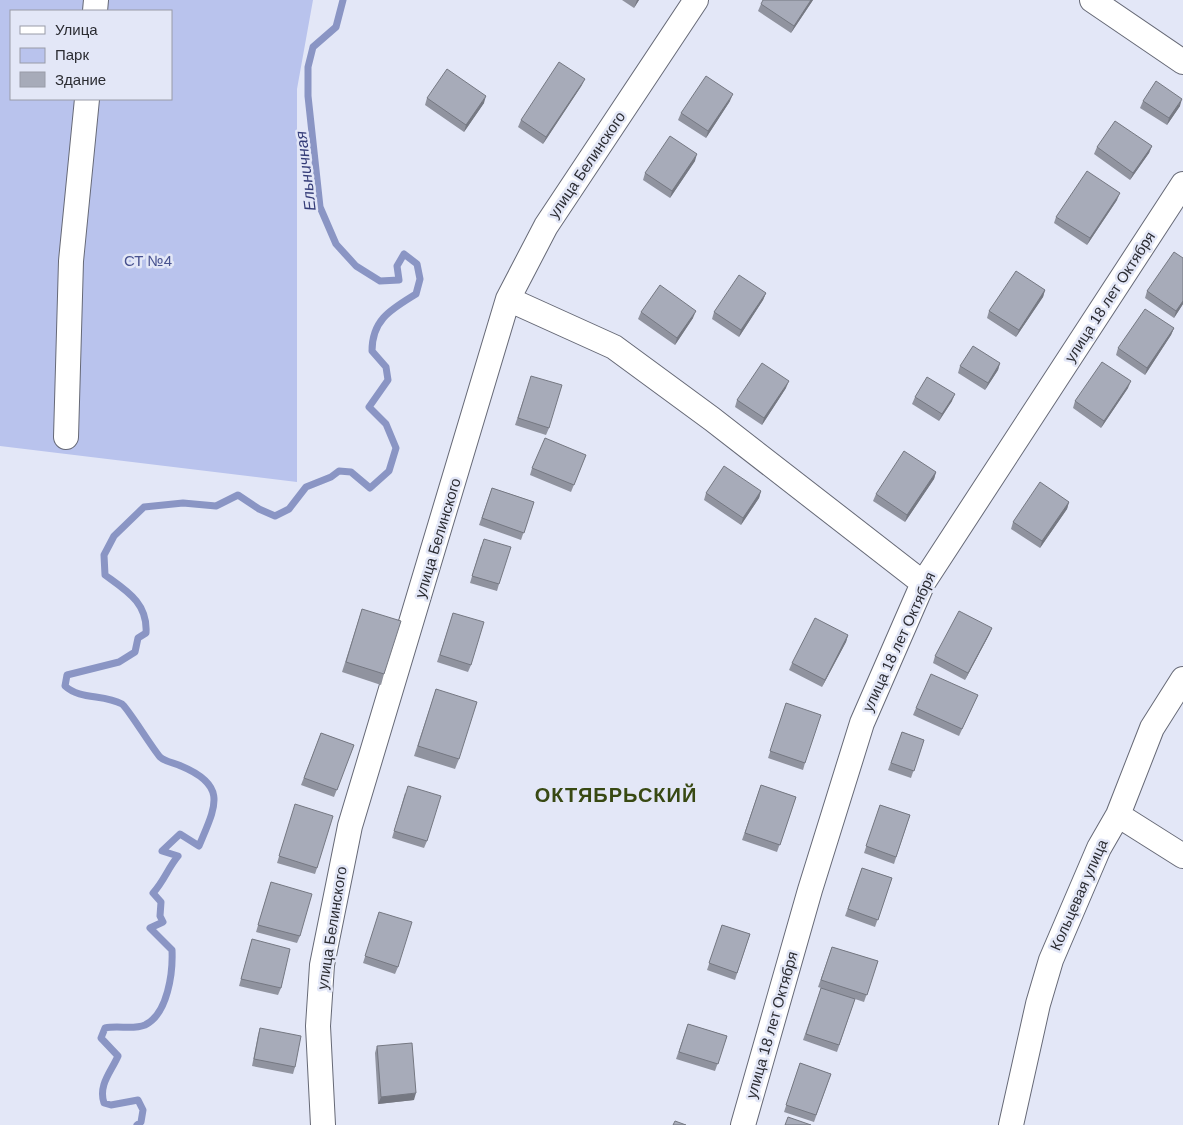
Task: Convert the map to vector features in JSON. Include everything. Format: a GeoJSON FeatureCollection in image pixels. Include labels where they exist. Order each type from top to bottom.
{"type":"FeatureCollection","features":[{"type":"Feature","properties":{"kind":"street","name":"улица Белинского"},"geometry":{"type":"LineString","coordinates":[[324,1125],[318,1026],[322,965],[350,826],[508,299],[546,226],[696,0]]}},
{"type":"Feature","properties":{"kind":"street"},"geometry":{"type":"LineString","coordinates":[[1092,0],[1183,62]]}},
{"type":"Feature","properties":{"kind":"street"},"geometry":{"type":"LineString","coordinates":[[66,437],[71,261],[87,100]]}},
{"type":"Feature","properties":{"kind":"street","name":"улица 18 лет Октября"},"geometry":{"type":"LineString","coordinates":[[743,1125],[810,890],[862,723],[923,584],[1183,184]]}},
{"type":"Feature","properties":{"kind":"street"},"geometry":{"type":"LineString","coordinates":[[508,299],[614,347],[712,419],[923,584]]}},
{"type":"Feature","properties":{"kind":"street","name":"Кольцевая улица"},"geometry":{"type":"LineString","coordinates":[[1011,1125],[1038,1004],[1051,960],[1099,848],[1118,815],[1152,728],[1183,679]]}},
{"type":"Feature","properties":{"kind":"street"},"geometry":{"type":"LineString","coordinates":[[1118,815],[1183,856]]}},
{"type":"Feature","properties":{"kind":"green space","name":"СТ №4"},"geometry":{"type":"Polygon","coordinates":[[[0,0],[313,0],[297,89],[297,482],[0,446],[0,0]]]}},
{"type":"Feature","properties":{"kind":"building"},"geometry":{"type":"Polygon","coordinates":[[[763,0],[811,0],[794,26],[761,4],[763,0]]]}},
{"type":"Feature","properties":{"kind":"building"},"geometry":{"type":"Polygon","coordinates":[[[559,62],[585,79],[546,137],[521,120],[559,62]]]}},
{"type":"Feature","properties":{"kind":"building"},"geometry":{"type":"Polygon","coordinates":[[[447,69],[486,96],[466,125],[427,98],[447,69]]]}},
{"type":"Feature","properties":{"kind":"building"},"geometry":{"type":"Polygon","coordinates":[[[706,76],[733,94],[708,131],[681,113],[706,76]]]}},
{"type":"Feature","properties":{"kind":"building"},"geometry":{"type":"Polygon","coordinates":[[[1156,81],[1182,99],[1169,118],[1143,101],[1156,81]]]}},
{"type":"Feature","properties":{"kind":"building"},"geometry":{"type":"Polygon","coordinates":[[[1115,121],[1152,146],[1133,173],[1097,147],[1115,121]]]}},
{"type":"Feature","properties":{"kind":"building"},"geometry":{"type":"Polygon","coordinates":[[[670,136],[697,154],[672,191],[645,173],[670,136]]]}},
{"type":"Feature","properties":{"kind":"building"},"geometry":{"type":"Polygon","coordinates":[[[1087,171],[1120,193],[1090,238],[1056,217],[1087,171]]]}},
{"type":"Feature","properties":{"kind":"building"},"geometry":{"type":"Polygon","coordinates":[[[1174,252],[1183,258],[1183,301],[1176,311],[1147,291],[1174,252]]]}},
{"type":"Feature","properties":{"kind":"building"},"geometry":{"type":"Polygon","coordinates":[[[1016,271],[1045,290],[1019,330],[989,311],[1016,271]]]}},
{"type":"Feature","properties":{"kind":"building"},"geometry":{"type":"Polygon","coordinates":[[[739,275],[766,293],[741,330],[714,312],[739,275]]]}},
{"type":"Feature","properties":{"kind":"building"},"geometry":{"type":"Polygon","coordinates":[[[660,285],[696,311],[677,338],[641,312],[660,285]]]}},
{"type":"Feature","properties":{"kind":"building"},"geometry":{"type":"Polygon","coordinates":[[[1145,309],[1174,328],[1147,368],[1118,348],[1145,309]]]}},
{"type":"Feature","properties":{"kind":"building"},"geometry":{"type":"Polygon","coordinates":[[[973,346],[1000,363],[988,383],[960,366],[973,346]]]}},
{"type":"Feature","properties":{"kind":"building"},"geometry":{"type":"Polygon","coordinates":[[[1102,362],[1131,381],[1104,421],[1075,401],[1102,362]]]}},
{"type":"Feature","properties":{"kind":"building"},"geometry":{"type":"Polygon","coordinates":[[[762,363],[789,381],[764,418],[737,400],[762,363]]]}},
{"type":"Feature","properties":{"kind":"building"},"geometry":{"type":"Polygon","coordinates":[[[531,376],[562,385],[549,428],[518,418],[531,376]]]}},
{"type":"Feature","properties":{"kind":"building"},"geometry":{"type":"Polygon","coordinates":[[[927,377],[955,394],[942,414],[915,397],[927,377]]]}},
{"type":"Feature","properties":{"kind":"building"},"geometry":{"type":"Polygon","coordinates":[[[545,438],[586,455],[574,485],[532,468],[545,438]]]}},
{"type":"Feature","properties":{"kind":"building"},"geometry":{"type":"Polygon","coordinates":[[[904,451],[936,472],[907,515],[876,494],[904,451]]]}},
{"type":"Feature","properties":{"kind":"building"},"geometry":{"type":"Polygon","coordinates":[[[724,466],[761,491],[743,518],[706,493],[724,466]]]}},
{"type":"Feature","properties":{"kind":"building"},"geometry":{"type":"Polygon","coordinates":[[[1040,482],[1069,502],[1042,541],[1013,522],[1040,482]]]}},
{"type":"Feature","properties":{"kind":"building"},"geometry":{"type":"Polygon","coordinates":[[[492,488],[534,502],[524,533],[482,518],[492,488]]]}},
{"type":"Feature","properties":{"kind":"building"},"geometry":{"type":"Polygon","coordinates":[[[484,539],[511,547],[499,584],[472,576],[484,539]]]}},
{"type":"Feature","properties":{"kind":"building"},"geometry":{"type":"Polygon","coordinates":[[[362,609],[401,621],[384,674],[346,662],[362,609]]]}},
{"type":"Feature","properties":{"kind":"building"},"geometry":{"type":"Polygon","coordinates":[[[959,611],[992,628],[968,673],[935,656],[959,611]]]}},
{"type":"Feature","properties":{"kind":"building"},"geometry":{"type":"Polygon","coordinates":[[[453,613],[484,622],[471,665],[440,655],[453,613]]]}},
{"type":"Feature","properties":{"kind":"building"},"geometry":{"type":"Polygon","coordinates":[[[815,618],[848,635],[825,680],[792,663],[815,618]]]}},
{"type":"Feature","properties":{"kind":"building"},"geometry":{"type":"Polygon","coordinates":[[[931,674],[978,695],[962,729],[916,708],[931,674]]]}},
{"type":"Feature","properties":{"kind":"building"},"geometry":{"type":"Polygon","coordinates":[[[436,689],[477,702],[459,759],[418,746],[436,689]]]}},
{"type":"Feature","properties":{"kind":"building"},"geometry":{"type":"Polygon","coordinates":[[[786,703],[821,715],[805,763],[770,751],[786,703]]]}},
{"type":"Feature","properties":{"kind":"building"},"geometry":{"type":"Polygon","coordinates":[[[902,732],[924,740],[914,771],[891,763],[902,732]]]}},
{"type":"Feature","properties":{"kind":"building"},"geometry":{"type":"Polygon","coordinates":[[[321,733],[354,745],[337,790],[304,778],[321,733]]]}},
{"type":"Feature","properties":{"kind":"building"},"geometry":{"type":"Polygon","coordinates":[[[761,785],[796,797],[780,845],[745,833],[761,785]]]}},
{"type":"Feature","properties":{"kind":"building"},"geometry":{"type":"Polygon","coordinates":[[[408,786],[441,796],[427,841],[394,831],[408,786]]]}},
{"type":"Feature","properties":{"kind":"building"},"geometry":{"type":"Polygon","coordinates":[[[295,804],[333,816],[317,868],[279,856],[295,804]]]}},
{"type":"Feature","properties":{"kind":"building"},"geometry":{"type":"Polygon","coordinates":[[[880,805],[910,815],[896,857],[866,846],[880,805]]]}},
{"type":"Feature","properties":{"kind":"building"},"geometry":{"type":"Polygon","coordinates":[[[862,868],[892,878],[878,920],[848,909],[862,868]]]}},
{"type":"Feature","properties":{"kind":"building"},"geometry":{"type":"Polygon","coordinates":[[[271,882],[312,894],[300,936],[258,925],[271,882]]]}},
{"type":"Feature","properties":{"kind":"building"},"geometry":{"type":"Polygon","coordinates":[[[379,912],[412,922],[398,967],[365,956],[379,912]]]}},
{"type":"Feature","properties":{"kind":"building"},"geometry":{"type":"Polygon","coordinates":[[[722,925],[750,934],[737,973],[709,963],[722,925]]]}},
{"type":"Feature","properties":{"kind":"building"},"geometry":{"type":"Polygon","coordinates":[[[252,939],[290,949],[281,988],[241,979],[252,939]]]}},
{"type":"Feature","properties":{"kind":"building"},"geometry":{"type":"Polygon","coordinates":[[[832,947],[878,961],[867,995],[821,980],[832,947]]]}},
{"type":"Feature","properties":{"kind":"building"},"geometry":{"type":"Polygon","coordinates":[[[821,988],[855,999],[839,1045],[806,1034],[821,988]]]}},
{"type":"Feature","properties":{"kind":"building"},"geometry":{"type":"Polygon","coordinates":[[[688,1024],[727,1036],[718,1064],[679,1052],[688,1024]]]}},
{"type":"Feature","properties":{"kind":"building"},"geometry":{"type":"Polygon","coordinates":[[[260,1028],[301,1036],[295,1067],[254,1059],[260,1028]]]}},
{"type":"Feature","properties":{"kind":"building"},"geometry":{"type":"Polygon","coordinates":[[[412,1043],[416,1093],[381,1097],[377,1046],[412,1043]]]}},
{"type":"Feature","properties":{"kind":"building"},"geometry":{"type":"Polygon","coordinates":[[[800,1063],[831,1074],[816,1115],[786,1105],[800,1063]]]}},
{"type":"Feature","properties":{"kind":"building"},"geometry":{"type":"Polygon","coordinates":[[[788,1117],[811,1125],[785,1125],[788,1117]]]}},
{"type":"Feature","properties":{"kind":"building"},"geometry":{"type":"Polygon","coordinates":[[[675,1121],[686,1125],[673,1125],[675,1121]]]}},
{"type":"Feature","properties":{"kind":"waterway","name":"Ельничная"},"geometry":{"type":"LineString","coordinates":[[137,1125],[141,1122],[143,1110],[138,1100],[111,1105],[104,1103],[104,1084],[118,1056],[101,1038],[105,1028],[145,1025],[153,1020],[164,1002],[170,980],[172,950],[150,928],[163,922],[160,916],[161,902],[153,893],[178,856],[162,851],[180,834],[199,846],[210,820],[214,799],[212,790],[206,781],[179,765],[160,757],[122,704],[71,690],[65,686],[67,675],[119,662],[135,652],[138,638],[146,633],[146,623],[140,606],[128,592],[105,575],[104,555],[114,536],[144,507],[183,503],[216,506],[238,495],[259,509],[275,516],[289,509],[306,487],[331,477],[339,471],[351,472],[370,488],[389,471],[396,448],[386,424],[369,407],[388,380],[386,367],[372,351],[373,340],[385,316],[416,294],[420,279],[417,264],[404,254],[397,266],[399,280],[380,281],[356,266],[336,244],[320,207],[308,96],[308,67],[313,47],[336,27],[343,0]]}},
{"type":"Feature","properties":{"kind":"district","name":"ОКТЯБРЬСКИЙ"},"geometry":{"type":"Point","coordinates":[616,795]}}]}
